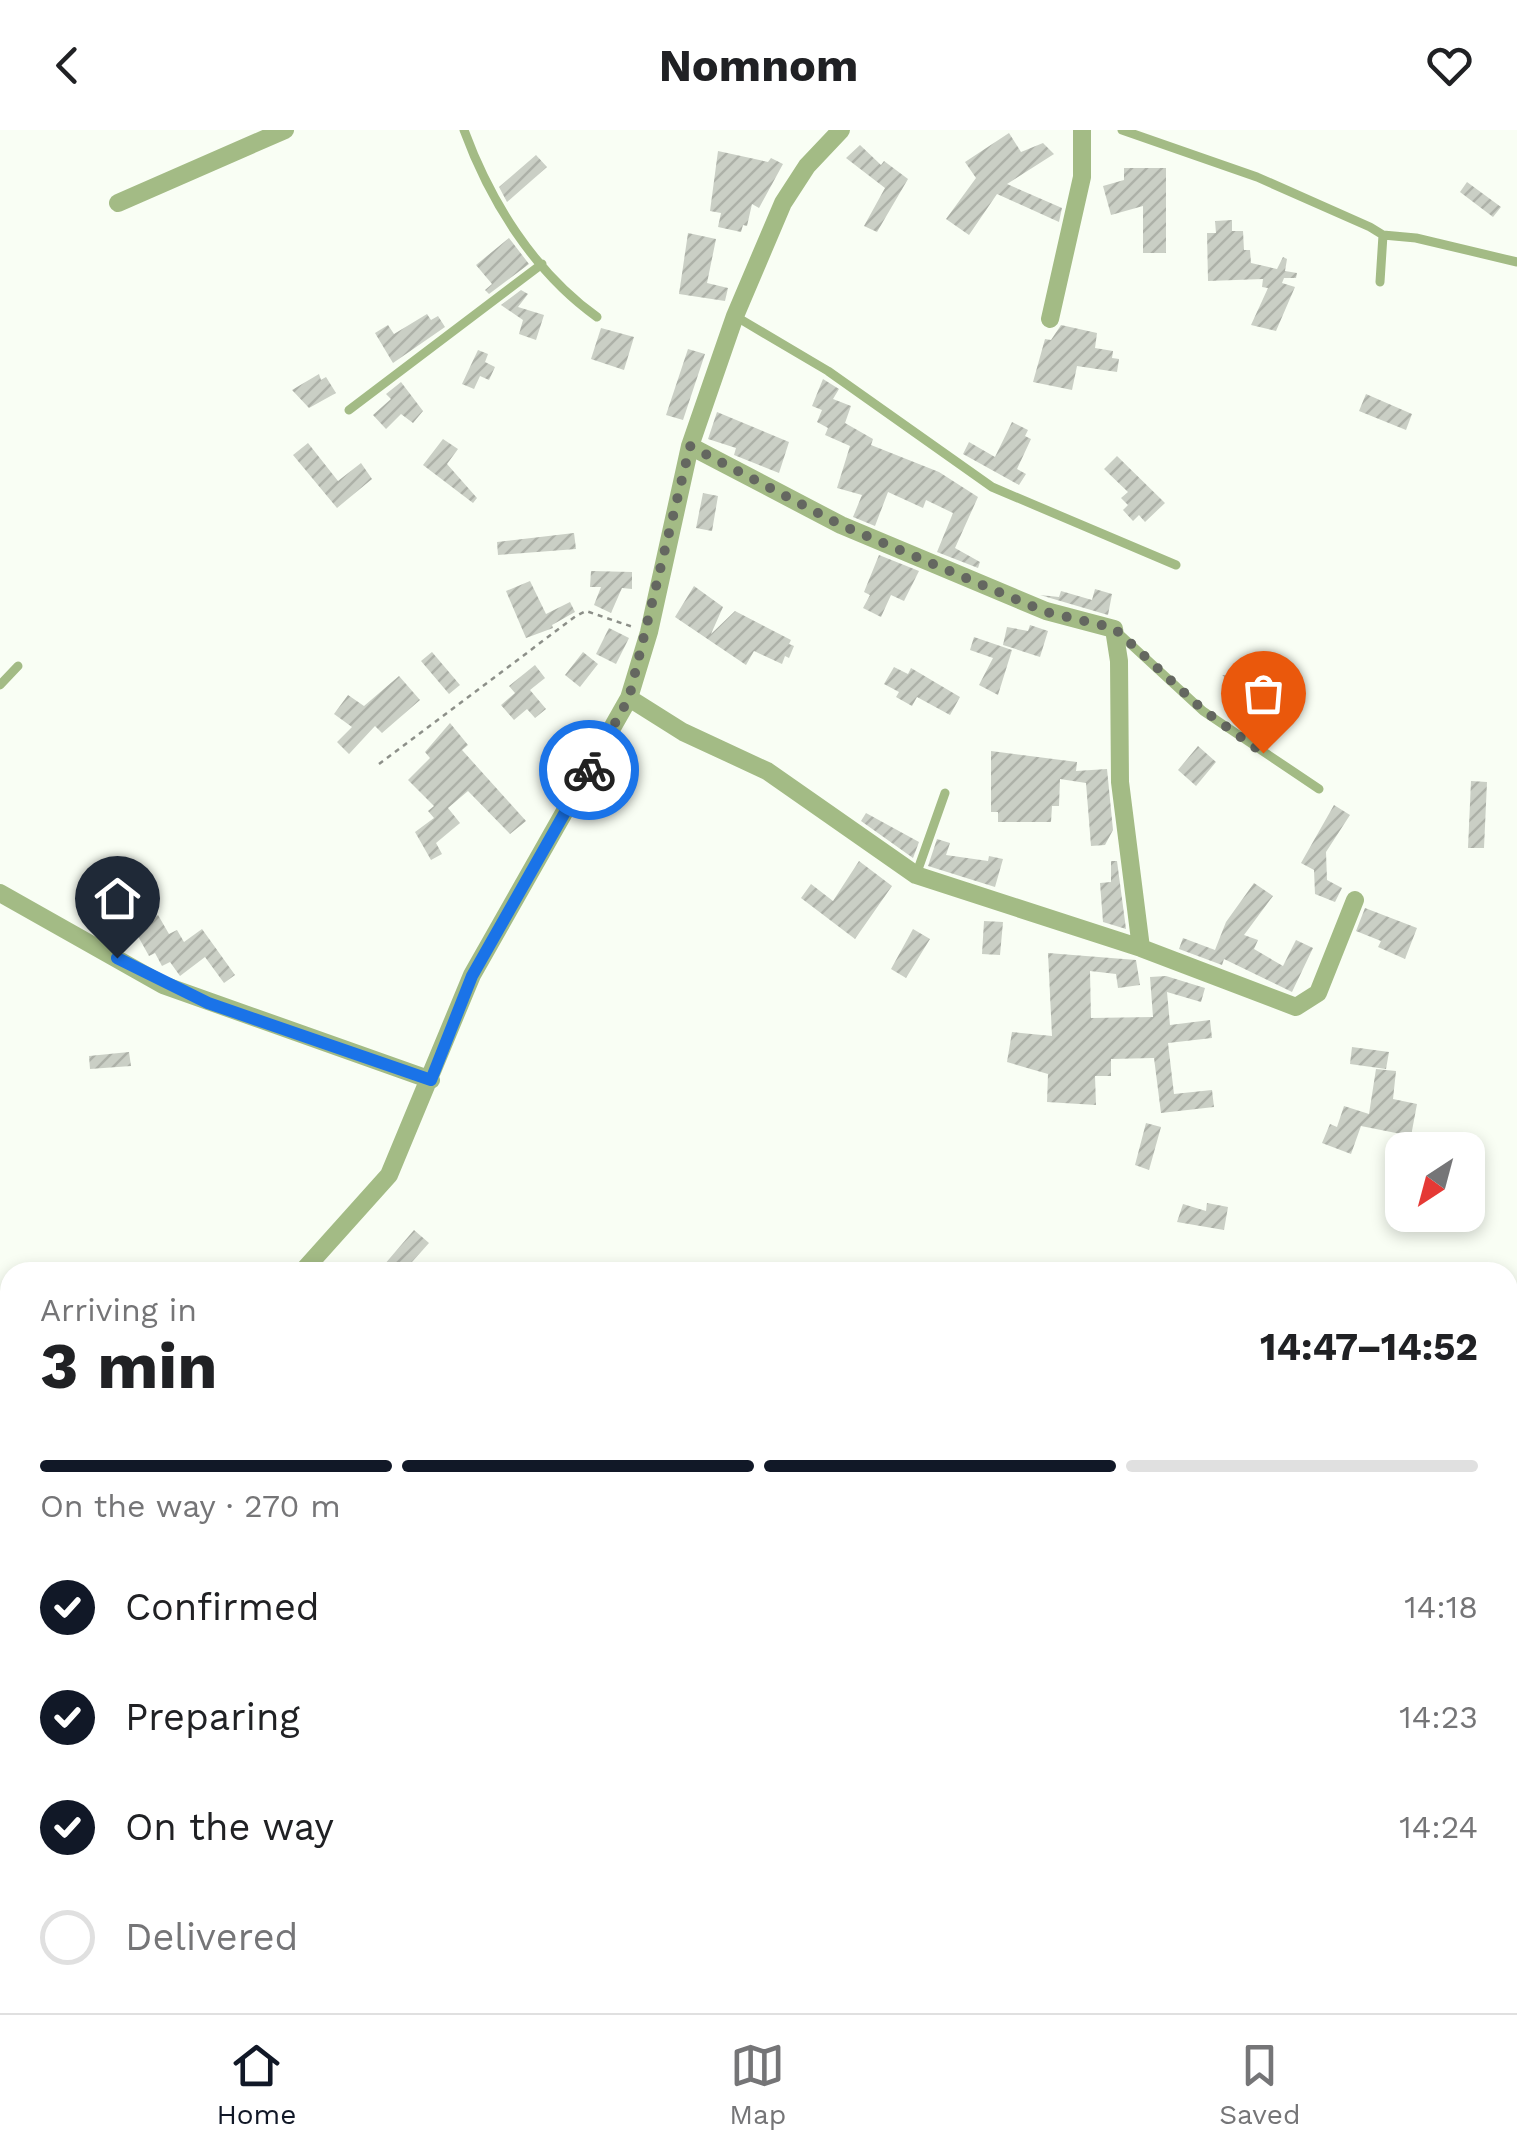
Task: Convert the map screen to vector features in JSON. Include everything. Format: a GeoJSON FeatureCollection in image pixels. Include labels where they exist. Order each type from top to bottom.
{"type":"FeatureCollection","features":[{"type":"Feature","properties":{"kind":"street"},"geometry":{"type":"LineString","coordinates":[[118,203],[285,130]]}},
{"type":"Feature","properties":{"kind":"street"},"geometry":{"type":"LineString","coordinates":[[311,1262],[389,1175],[472,976],[629,698],[690,446],[735,316],[783,204],[806,166],[841,130]]}},
{"type":"Feature","properties":{"kind":"street"},"geometry":{"type":"LineString","coordinates":[[1050,319],[1082,177],[1082,130]]}},
{"type":"Feature","properties":{"kind":"street"},"geometry":{"type":"LineString","coordinates":[[690,446],[841,525],[1046,612],[1114,628],[1119,660],[1120,782],[1141,948]]}},
{"type":"Feature","properties":{"kind":"street"},"geometry":{"type":"LineString","coordinates":[[629,698],[682,732],[767,771],[916,874],[1141,948],[1296,1007],[1318,993],[1355,900]]}},
{"type":"Feature","properties":{"kind":"street"},"geometry":{"type":"LineString","coordinates":[[0,893],[163,985],[431,1080]]}},
{"type":"Feature","properties":{"kind":"lane"},"geometry":{"type":"LineString","coordinates":[[464,130],[490,193],[542,264],[596,317]]}},
{"type":"Feature","properties":{"kind":"lane"},"geometry":{"type":"LineString","coordinates":[[1122,130],[1257,177],[1383,235],[1416,238],[1517,262]]}},
{"type":"Feature","properties":{"kind":"lane"},"geometry":{"type":"LineString","coordinates":[[1380,282],[1383,235]]}},
{"type":"Feature","properties":{"kind":"lane"},"geometry":{"type":"LineString","coordinates":[[349,410],[542,264]]}},
{"type":"Feature","properties":{"kind":"lane"},"geometry":{"type":"LineString","coordinates":[[735,316],[828,371],[992,487],[1176,564]]}},
{"type":"Feature","properties":{"kind":"lane"},"geometry":{"type":"LineString","coordinates":[[1114,628],[1203,710],[1319,790]]}},
{"type":"Feature","properties":{"kind":"lane"},"geometry":{"type":"LineString","coordinates":[[0,685],[18,666]]}},
{"type":"Feature","properties":{"kind":"lane"},"geometry":{"type":"LineString","coordinates":[[916,874],[946,792]]}},
{"type":"Feature","properties":{"kind":"path"},"geometry":{"type":"LineString","coordinates":[[379,764],[586,611],[648,632]]}},
{"type":"Feature","properties":{"kind":"building"},"geometry":{"type":"Polygon","coordinates":[[[1009,133],[1021,152],[1043,143],[1054,154],[1007,184],[1062,208],[1059,222],[997,194],[969,235],[946,219],[976,178],[965,162],[1009,133]]]}},
{"type":"Feature","properties":{"kind":"building"},"geometry":{"type":"Polygon","coordinates":[[[860,145],[881,165],[884,161],[908,179],[877,232],[864,226],[885,188],[846,158],[860,145]]]}},
{"type":"Feature","properties":{"kind":"building"},"geometry":{"type":"Polygon","coordinates":[[[718,151],[768,162],[771,158],[783,164],[759,208],[752,204],[747,226],[743,225],[741,232],[718,227],[721,213],[710,211],[718,151]]]}},
{"type":"Feature","properties":{"kind":"building"},"geometry":{"type":"Polygon","coordinates":[[[536,155],[547,167],[507,202],[499,187],[536,155]]]}},
{"type":"Feature","properties":{"kind":"building"},"geometry":{"type":"Polygon","coordinates":[[[1124,168],[1166,168],[1166,253],[1143,253],[1143,206],[1111,215],[1103,186],[1124,180],[1124,168]]]}},
{"type":"Feature","properties":{"kind":"building"},"geometry":{"type":"Polygon","coordinates":[[[1467,182],[1501,207],[1493,217],[1460,192],[1467,182]]]}},
{"type":"Feature","properties":{"kind":"building"},"geometry":{"type":"Polygon","coordinates":[[[1232,220],[1232,231],[1243,231],[1244,250],[1250,250],[1251,263],[1277,269],[1283,257],[1287,259],[1285,271],[1297,273],[1296,278],[1284,278],[1282,283],[1295,287],[1276,331],[1251,325],[1268,288],[1262,287],[1263,279],[1208,281],[1207,233],[1216,233],[1215,221],[1232,220]]]}},
{"type":"Feature","properties":{"kind":"building"},"geometry":{"type":"Polygon","coordinates":[[[688,233],[716,239],[707,283],[728,288],[725,301],[679,294],[688,233]]]}},
{"type":"Feature","properties":{"kind":"building"},"geometry":{"type":"Polygon","coordinates":[[[509,238],[529,264],[489,294],[485,290],[492,284],[476,265],[509,238]]]}},
{"type":"Feature","properties":{"kind":"building"},"geometry":{"type":"Polygon","coordinates":[[[521,290],[528,294],[518,307],[544,315],[536,340],[519,334],[523,320],[501,305],[521,290]]]}},
{"type":"Feature","properties":{"kind":"building"},"geometry":{"type":"Polygon","coordinates":[[[427,314],[431,320],[438,316],[445,327],[393,363],[375,333],[388,325],[394,334],[427,314]]]}},
{"type":"Feature","properties":{"kind":"building"},"geometry":{"type":"Polygon","coordinates":[[[1061,325],[1097,333],[1095,348],[1113,351],[1112,358],[1119,359],[1117,372],[1077,366],[1072,390],[1033,382],[1045,339],[1051,340],[1061,325]]]}},
{"type":"Feature","properties":{"kind":"building"},"geometry":{"type":"Polygon","coordinates":[[[601,328],[634,337],[624,370],[591,359],[601,328]]]}},
{"type":"Feature","properties":{"kind":"building"},"geometry":{"type":"Polygon","coordinates":[[[688,349],[705,354],[683,420],[666,415],[688,349]]]}},
{"type":"Feature","properties":{"kind":"building"},"geometry":{"type":"Polygon","coordinates":[[[478,350],[488,354],[485,362],[495,367],[489,380],[480,376],[474,389],[462,384],[478,350]]]}},
{"type":"Feature","properties":{"kind":"building"},"geometry":{"type":"Polygon","coordinates":[[[319,374],[321,380],[326,377],[336,393],[309,408],[292,390],[319,374]]]}},
{"type":"Feature","properties":{"kind":"building"},"geometry":{"type":"Polygon","coordinates":[[[823,379],[839,389],[833,399],[851,406],[845,423],[873,439],[871,445],[939,472],[978,497],[955,548],[980,562],[978,568],[937,552],[953,513],[926,500],[923,508],[888,492],[875,526],[853,517],[862,495],[837,488],[850,446],[825,435],[828,428],[817,422],[822,410],[812,406],[823,379]]]}},
{"type":"Feature","properties":{"kind":"building"},"geometry":{"type":"Polygon","coordinates":[[[401,382],[423,411],[413,423],[401,414],[386,429],[373,415],[391,399],[386,394],[401,382]]]}},
{"type":"Feature","properties":{"kind":"building"},"geometry":{"type":"Polygon","coordinates":[[[1366,394],[1412,414],[1406,430],[1359,411],[1366,394]]]}},
{"type":"Feature","properties":{"kind":"building"},"geometry":{"type":"Polygon","coordinates":[[[717,412],[789,442],[779,473],[734,455],[736,448],[708,439],[717,412]]]}},
{"type":"Feature","properties":{"kind":"building"},"geometry":{"type":"Polygon","coordinates":[[[1012,422],[1028,430],[1025,436],[1031,439],[1017,469],[1026,474],[1019,485],[963,454],[969,442],[995,457],[1012,422]]]}},
{"type":"Feature","properties":{"kind":"building"},"geometry":{"type":"Polygon","coordinates":[[[443,439],[458,449],[447,464],[477,498],[473,503],[423,465],[443,439]]]}},
{"type":"Feature","properties":{"kind":"building"},"geometry":{"type":"Polygon","coordinates":[[[308,443],[338,481],[361,463],[372,479],[337,508],[293,455],[308,443]]]}},
{"type":"Feature","properties":{"kind":"building"},"geometry":{"type":"Polygon","coordinates":[[[1117,456],[1165,503],[1145,522],[1139,515],[1133,521],[1123,510],[1128,505],[1121,498],[1128,492],[1104,469],[1117,456]]]}},
{"type":"Feature","properties":{"kind":"building"},"geometry":{"type":"Polygon","coordinates":[[[703,493],[718,496],[712,531],[696,528],[703,493]]]}},
{"type":"Feature","properties":{"kind":"building"},"geometry":{"type":"Polygon","coordinates":[[[574,533],[576,549],[498,555],[497,542],[574,533]]]}},
{"type":"Feature","properties":{"kind":"building"},"geometry":{"type":"Polygon","coordinates":[[[879,555],[919,571],[904,601],[891,595],[881,617],[863,608],[870,595],[864,592],[879,555]]]}},
{"type":"Feature","properties":{"kind":"building"},"geometry":{"type":"Polygon","coordinates":[[[591,571],[632,572],[632,589],[622,588],[611,613],[594,605],[601,587],[590,587],[591,571]]]}},
{"type":"Feature","properties":{"kind":"building"},"geometry":{"type":"Polygon","coordinates":[[[530,581],[546,614],[570,602],[575,612],[552,625],[553,628],[526,638],[506,591],[530,581]]]}},
{"type":"Feature","properties":{"kind":"building"},"geometry":{"type":"Polygon","coordinates":[[[694,586],[723,607],[711,634],[735,611],[791,640],[789,644],[794,646],[789,658],[785,656],[782,664],[754,651],[746,665],[675,617],[694,586]]]}},
{"type":"Feature","properties":{"kind":"building"},"geometry":{"type":"Polygon","coordinates":[[[1095,589],[1112,594],[1108,615],[1040,595],[1059,597],[1061,591],[1092,600],[1095,589]]]}},
{"type":"Feature","properties":{"kind":"building"},"geometry":{"type":"Polygon","coordinates":[[[1030,625],[1048,631],[1040,657],[1003,645],[1007,627],[1028,631],[1030,625]]]}},
{"type":"Feature","properties":{"kind":"building"},"geometry":{"type":"Polygon","coordinates":[[[609,628],[629,638],[616,664],[596,654],[609,628]]]}},
{"type":"Feature","properties":{"kind":"building"},"geometry":{"type":"Polygon","coordinates":[[[974,637],[1012,650],[998,695],[979,685],[993,658],[970,650],[974,637]]]}},
{"type":"Feature","properties":{"kind":"building"},"geometry":{"type":"Polygon","coordinates":[[[432,652],[460,685],[449,694],[421,661],[432,652]]]}},
{"type":"Feature","properties":{"kind":"building"},"geometry":{"type":"Polygon","coordinates":[[[583,652],[598,664],[580,687],[565,675],[583,652]]]}},
{"type":"Feature","properties":{"kind":"building"},"geometry":{"type":"Polygon","coordinates":[[[535,665],[545,678],[530,690],[546,709],[535,718],[527,709],[514,720],[501,705],[515,693],[509,686],[535,665]]]}},
{"type":"Feature","properties":{"kind":"building"},"geometry":{"type":"Polygon","coordinates":[[[894,667],[908,674],[911,668],[960,697],[950,715],[917,697],[912,706],[896,697],[899,692],[884,684],[894,667]]]}},
{"type":"Feature","properties":{"kind":"building"},"geometry":{"type":"Polygon","coordinates":[[[1246,673],[1297,712],[1267,744],[1257,737],[1266,724],[1256,717],[1264,707],[1222,675],[1243,677],[1246,673]]]}},
{"type":"Feature","properties":{"kind":"building"},"geometry":{"type":"Polygon","coordinates":[[[399,676],[420,700],[382,733],[375,726],[349,754],[337,742],[352,727],[334,714],[348,695],[364,706],[399,676]]]}},
{"type":"Feature","properties":{"kind":"building"},"geometry":{"type":"Polygon","coordinates":[[[450,723],[468,745],[462,750],[526,821],[510,834],[468,791],[448,808],[460,823],[436,843],[442,854],[431,860],[415,832],[434,818],[428,811],[434,806],[408,780],[430,758],[425,752],[450,723]]]}},
{"type":"Feature","properties":{"kind":"building"},"geometry":{"type":"Polygon","coordinates":[[[1198,746],[1216,762],[1196,786],[1178,770],[1198,746]]]}},
{"type":"Feature","properties":{"kind":"building"},"geometry":{"type":"Polygon","coordinates":[[[991,751],[1077,762],[1076,771],[1107,769],[1113,830],[1105,845],[1091,846],[1086,783],[1060,779],[1059,806],[1052,806],[1051,822],[998,822],[998,812],[991,812],[991,751]]]}},
{"type":"Feature","properties":{"kind":"building"},"geometry":{"type":"Polygon","coordinates":[[[1471,781],[1487,782],[1484,848],[1468,848],[1471,781]]]}},
{"type":"Feature","properties":{"kind":"building"},"geometry":{"type":"Polygon","coordinates":[[[1334,805],[1350,815],[1326,852],[1327,880],[1342,888],[1335,902],[1315,894],[1314,870],[1301,863],[1334,805]]]}},
{"type":"Feature","properties":{"kind":"building"},"geometry":{"type":"Polygon","coordinates":[[[866,813],[919,842],[913,858],[861,821],[866,813]]]}},
{"type":"Feature","properties":{"kind":"building"},"geometry":{"type":"Polygon","coordinates":[[[937,839],[950,843],[946,855],[988,861],[989,856],[1003,859],[995,887],[928,866],[937,839]]]}},
{"type":"Feature","properties":{"kind":"building"},"geometry":{"type":"Polygon","coordinates":[[[859,861],[892,886],[855,939],[801,898],[811,884],[833,901],[859,861]]]}},
{"type":"Feature","properties":{"kind":"building"},"geometry":{"type":"Polygon","coordinates":[[[1111,861],[1117,861],[1126,929],[1103,922],[1100,883],[1111,882],[1111,861]]]}},
{"type":"Feature","properties":{"kind":"building"},"geometry":{"type":"Polygon","coordinates":[[[1254,883],[1273,896],[1244,935],[1258,940],[1254,949],[1283,966],[1296,940],[1313,948],[1292,992],[1224,959],[1222,965],[1179,949],[1183,938],[1215,950],[1226,922],[1254,883]]]}},
{"type":"Feature","properties":{"kind":"building"},"geometry":{"type":"Polygon","coordinates":[[[1365,908],[1417,928],[1405,959],[1378,947],[1381,941],[1356,931],[1365,908]]]}},
{"type":"Feature","properties":{"kind":"building"},"geometry":{"type":"Polygon","coordinates":[[[158,915],[169,934],[177,930],[184,942],[202,929],[235,975],[224,983],[205,957],[180,976],[170,962],[162,966],[155,953],[149,956],[134,929],[158,915]]]}},
{"type":"Feature","properties":{"kind":"building"},"geometry":{"type":"Polygon","coordinates":[[[984,921],[1003,922],[1000,955],[982,954],[984,921]]]}},
{"type":"Feature","properties":{"kind":"building"},"geometry":{"type":"Polygon","coordinates":[[[913,929],[930,939],[906,978],[891,969],[913,929]]]}},
{"type":"Feature","properties":{"kind":"building"},"geometry":{"type":"Polygon","coordinates":[[[1048,953],[1136,960],[1140,985],[1118,988],[1116,974],[1090,971],[1091,1018],[1153,1017],[1150,977],[1166,976],[1205,988],[1201,1002],[1167,992],[1170,1025],[1210,1020],[1212,1038],[1168,1043],[1174,1094],[1212,1090],[1214,1107],[1161,1113],[1154,1058],[1111,1059],[1111,1076],[1095,1076],[1096,1105],[1047,1102],[1048,1074],[1007,1062],[1012,1032],[1052,1036],[1048,953]]]}},
{"type":"Feature","properties":{"kind":"building"},"geometry":{"type":"Polygon","coordinates":[[[1352,1047],[1389,1052],[1386,1069],[1350,1064],[1352,1047]]]}},
{"type":"Feature","properties":{"kind":"building"},"geometry":{"type":"Polygon","coordinates":[[[129,1052],[131,1066],[90,1069],[89,1056],[129,1052]]]}},
{"type":"Feature","properties":{"kind":"building"},"geometry":{"type":"Polygon","coordinates":[[[1376,1069],[1396,1071],[1393,1099],[1417,1104],[1412,1132],[1361,1126],[1351,1154],[1322,1143],[1330,1124],[1337,1127],[1344,1106],[1369,1114],[1376,1069]]]}},
{"type":"Feature","properties":{"kind":"building"},"geometry":{"type":"Polygon","coordinates":[[[1146,1123],[1161,1127],[1149,1170],[1135,1165],[1146,1123]]]}},
{"type":"Feature","properties":{"kind":"building"},"geometry":{"type":"Polygon","coordinates":[[[1207,1203],[1228,1207],[1224,1230],[1177,1222],[1183,1204],[1206,1211],[1207,1203]]]}},
{"type":"Feature","properties":{"kind":"building"},"geometry":{"type":"Polygon","coordinates":[[[414,1230],[429,1243],[412,1262],[387,1262],[414,1230]]]}},
{"type":"Feature","properties":{"kind":"way so far"},"geometry":{"type":"LineString","coordinates":[[589,770],[629,698],[690,446],[841,525],[956,570],[997,592],[1046,612],[1114,628],[1203,710],[1263,753]]}},
{"type":"Feature","properties":{"kind":"route"},"geometry":{"type":"LineString","coordinates":[[117,958],[163,985],[208,1003],[431,1080],[472,976],[589,770]]}}]}
